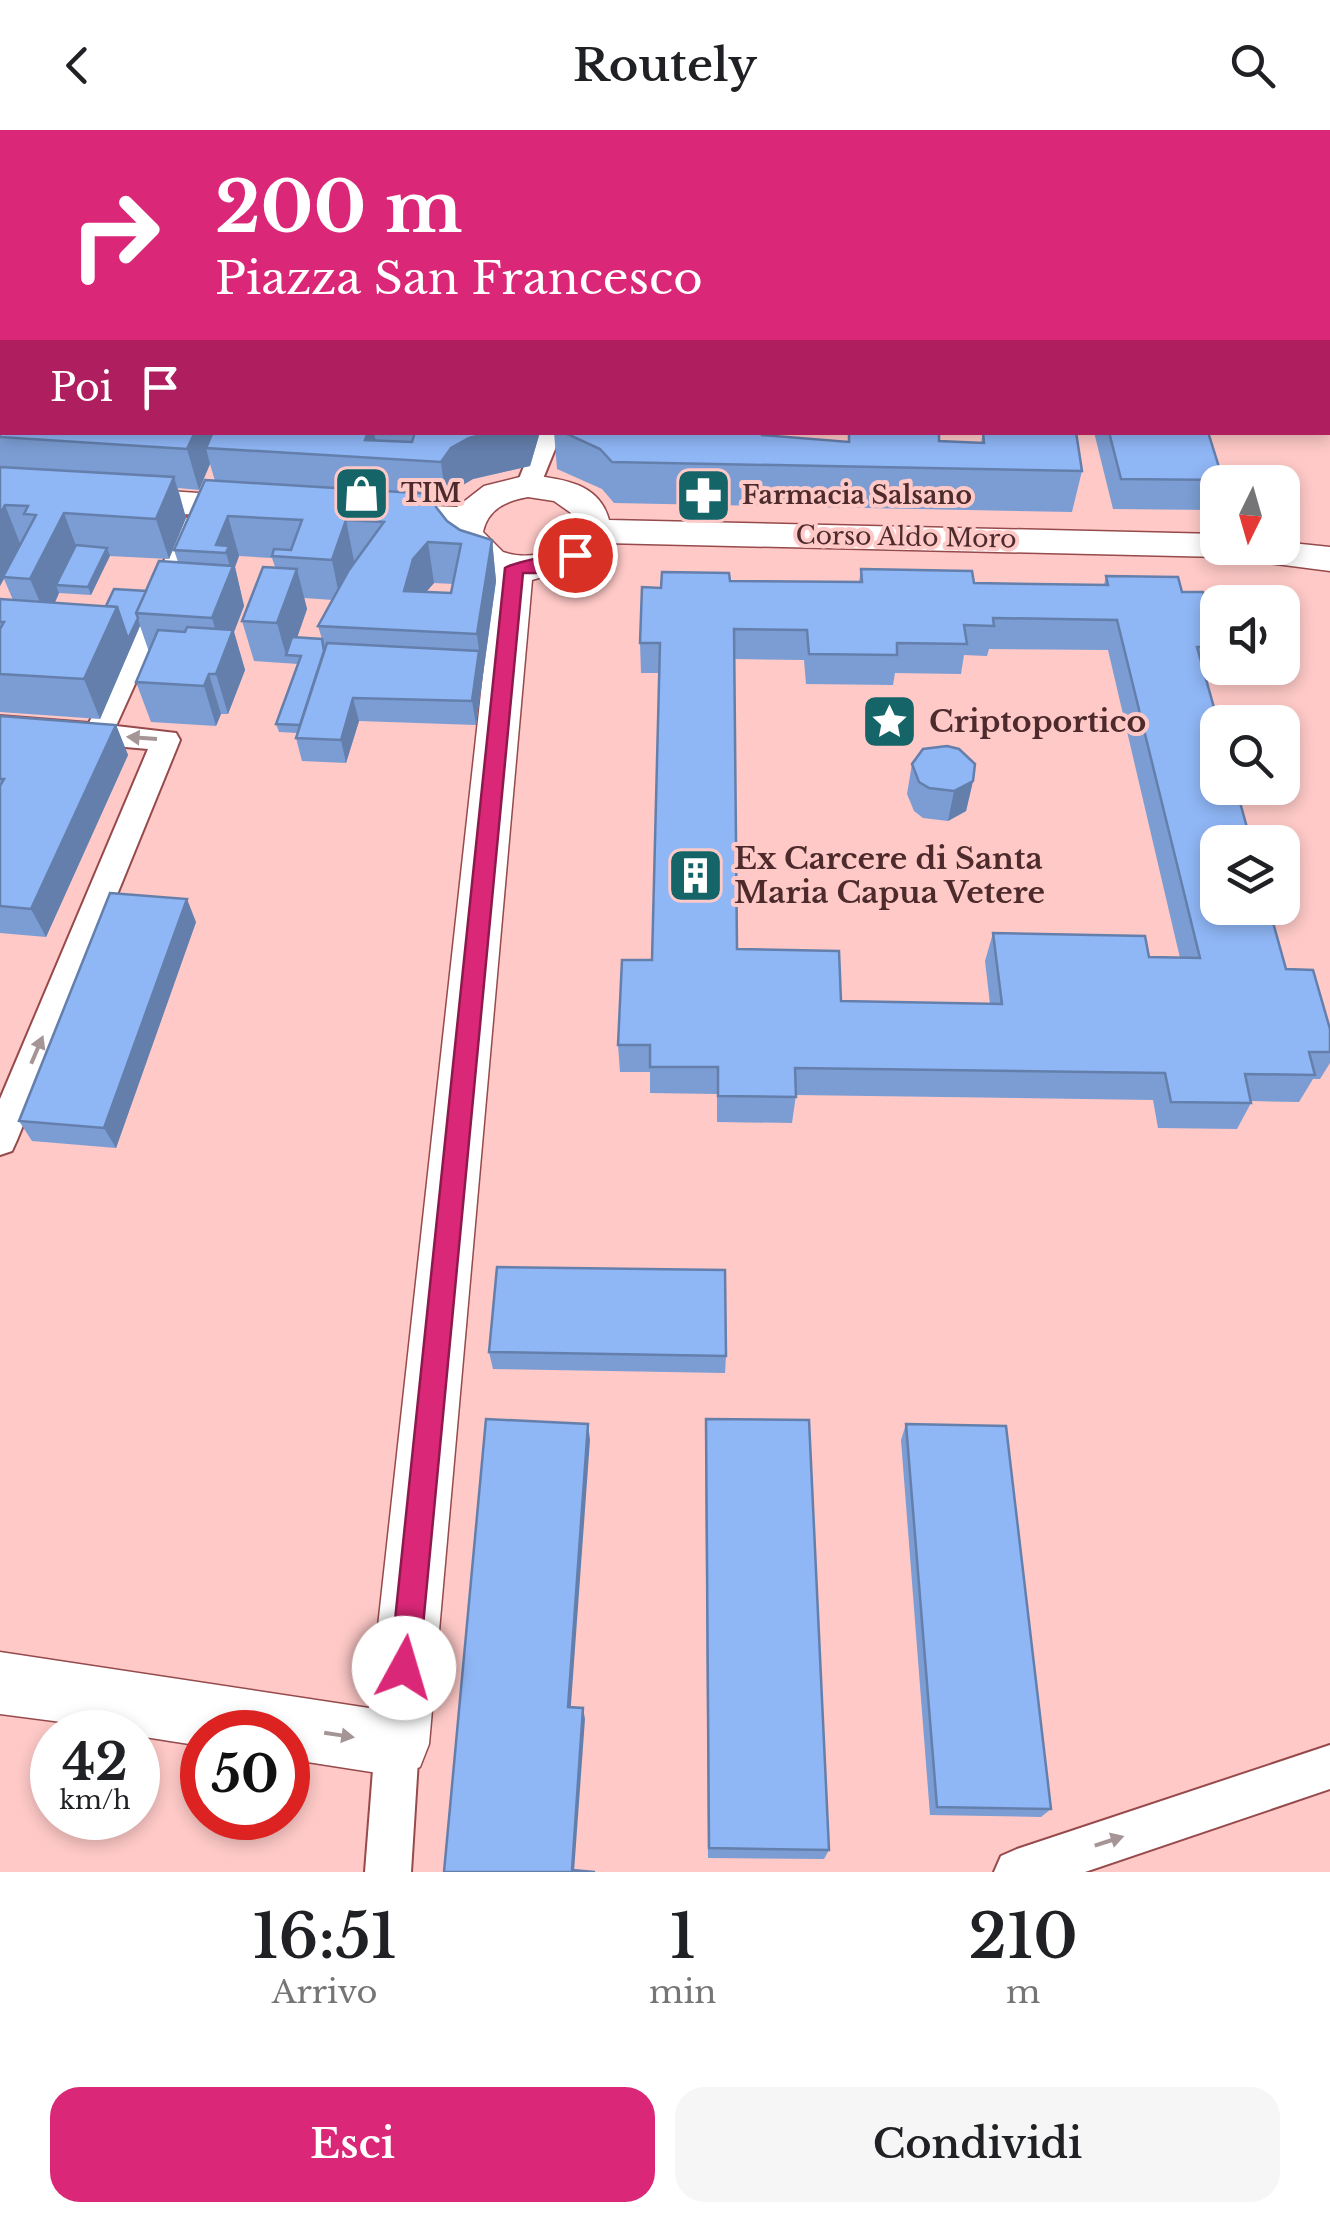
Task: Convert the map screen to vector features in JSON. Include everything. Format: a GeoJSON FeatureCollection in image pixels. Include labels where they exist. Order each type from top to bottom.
{"type":"FeatureCollection","features":[{"type":"Feature","properties":{"kind":"main road"},"geometry":{"type":"LineString","coordinates":[[354,513],[466,519],[489,496],[528,486],[564,491],[578,498],[594,519],[594,531],[575,555],[546,566],[514,568],[480,555],[469,544],[466,519]]}},
{"type":"Feature","properties":{"kind":"main road"},"geometry":{"type":"LineString","coordinates":[[0,492],[297,510]]}},
{"type":"Feature","properties":{"kind":"main road","name":"Corso Aldo Moro"},"geometry":{"type":"LineString","coordinates":[[594,531],[1200,545]]}},
{"type":"Feature","properties":{"kind":"main road"},"geometry":{"type":"LineString","coordinates":[[1300,556],[1330,559]]}},
{"type":"Feature","properties":{"kind":"main road"},"geometry":{"type":"LineString","coordinates":[[0,1683],[397,1744],[514,568]]}},
{"type":"Feature","properties":{"kind":"street"},"geometry":{"type":"LineString","coordinates":[[528,486],[549,435]]}},
{"type":"Feature","properties":{"kind":"street"},"geometry":{"type":"LineString","coordinates":[[98,734],[203,506]]}},
{"type":"Feature","properties":{"kind":"street"},"geometry":{"type":"LineString","coordinates":[[0,726],[166,740],[0,1140]]}},
{"type":"Feature","properties":{"kind":"street"},"geometry":{"type":"LineString","coordinates":[[388,1872],[397,1744]]}},
{"type":"Feature","properties":{"kind":"street"},"geometry":{"type":"LineString","coordinates":[[1017,1872],[1330,1768]]}},
{"type":"Feature","properties":{"kind":"building"},"geometry":{"type":"Polygon","coordinates":[[[0,435],[194,435],[187,449],[0,435]]]}},
{"type":"Feature","properties":{"kind":"building"},"geometry":{"type":"Polygon","coordinates":[[[212,435],[367,435],[365,440],[412,442],[414,435],[482,435],[451,448],[441,462],[206,448],[212,435]]]}},
{"type":"Feature","properties":{"kind":"building"},"geometry":{"type":"Polygon","coordinates":[[[570,435],[762,435],[849,442],[849,435],[939,435],[939,441],[984,443],[983,435],[1076,435],[1082,471],[612,462],[600,449],[570,435]]]}},
{"type":"Feature","properties":{"kind":"building"},"geometry":{"type":"Polygon","coordinates":[[[1110,435],[1209,435],[1218,465],[1200,465],[1200,480],[1121,479],[1110,435]]]}},
{"type":"Feature","properties":{"kind":"building"},"geometry":{"type":"Polygon","coordinates":[[[0,467],[174,477],[156,519],[64,513],[30,579],[3,577],[36,515],[24,514],[28,506],[5,505],[0,514],[0,467]]]}},
{"type":"Feature","properties":{"kind":"building"},"geometry":{"type":"Polygon","coordinates":[[[205,480],[432,494],[447,521],[460,530],[492,540],[477,634],[318,626],[349,570],[384,522],[346,520],[332,560],[272,556],[274,549],[291,550],[302,520],[228,516],[216,545],[229,546],[226,553],[174,550],[205,480]],[[428,542],[413,559],[404,591],[451,593],[461,544],[428,542]]]}},
{"type":"Feature","properties":{"kind":"building"},"geometry":{"type":"Polygon","coordinates":[[[76,545],[107,548],[88,587],[56,585],[76,545]]]}},
{"type":"Feature","properties":{"kind":"building"},"geometry":{"type":"Polygon","coordinates":[[[159,561],[233,566],[212,618],[136,613],[159,561]]]}},
{"type":"Feature","properties":{"kind":"building"},"geometry":{"type":"Polygon","coordinates":[[[263,567],[297,569],[277,623],[242,621],[263,567]]]}},
{"type":"Feature","properties":{"kind":"building","name":"Ex Carcere di Santa Maria Capua Vetere"},"geometry":{"type":"Polygon","coordinates":[[[861,569],[972,571],[974,583],[1108,585],[1106,576],[1178,577],[1182,592],[1200,592],[1200,685],[1208,685],[1213,705],[1200,705],[1200,805],[1241,805],[1246,825],[1200,825],[1200,925],[1274,925],[1286,969],[1313,970],[1330,1029],[1330,1052],[1309,1052],[1315,1075],[1245,1074],[1251,1103],[1171,1102],[1165,1073],[795,1068],[796,1097],[718,1096],[718,1067],[650,1067],[650,1045],[618,1045],[622,960],[652,960],[660,643],[640,643],[642,587],[661,588],[662,572],[729,573],[730,581],[862,582],[861,569]],[[993,618],[994,626],[964,625],[967,644],[897,643],[897,655],[809,654],[807,630],[734,629],[737,949],[839,951],[841,1001],[1002,1004],[993,933],[1145,936],[1149,957],[1200,958],[1117,620],[993,618]]]}},
{"type":"Feature","properties":{"kind":"building"},"geometry":{"type":"Polygon","coordinates":[[[114,589],[146,591],[128,639],[117,607],[106,606],[114,589]]]}},
{"type":"Feature","properties":{"kind":"building"},"geometry":{"type":"Polygon","coordinates":[[[0,599],[117,607],[84,679],[0,674],[0,629],[4,622],[0,622],[0,599]]]}},
{"type":"Feature","properties":{"kind":"building"},"geometry":{"type":"Polygon","coordinates":[[[187,627],[233,630],[216,674],[209,674],[204,686],[136,682],[158,630],[185,632],[187,627]]]}},
{"type":"Feature","properties":{"kind":"building"},"geometry":{"type":"Polygon","coordinates":[[[292,637],[322,639],[324,651],[300,725],[276,724],[301,656],[286,655],[292,637]]]}},
{"type":"Feature","properties":{"kind":"building"},"geometry":{"type":"Polygon","coordinates":[[[327,643],[479,651],[472,701],[353,698],[341,740],[296,738],[327,643]]]}},
{"type":"Feature","properties":{"kind":"building"},"geometry":{"type":"Polygon","coordinates":[[[0,716],[116,725],[31,909],[0,906],[0,786],[4,779],[0,779],[0,716]]]}},
{"type":"Feature","properties":{"kind":"building"},"geometry":{"type":"Polygon","coordinates":[[[923,749],[959,749],[975,764],[973,781],[954,791],[929,788],[919,782],[912,764],[923,749]]]}},
{"type":"Feature","properties":{"kind":"building"},"geometry":{"type":"Polygon","coordinates":[[[110,893],[187,899],[104,1128],[19,1121],[110,893]]]}},
{"type":"Feature","properties":{"kind":"building"},"geometry":{"type":"Polygon","coordinates":[[[497,1267],[725,1270],[726,1356],[489,1352],[497,1267]]]}},
{"type":"Feature","properties":{"kind":"building"},"geometry":{"type":"Polygon","coordinates":[[[486,1419],[588,1424],[568,1707],[583,1708],[572,1870],[595,1872],[444,1872],[486,1419]]]}},
{"type":"Feature","properties":{"kind":"building"},"geometry":{"type":"Polygon","coordinates":[[[706,1419],[809,1420],[829,1850],[709,1848],[706,1419]]]}},
{"type":"Feature","properties":{"kind":"building"},"geometry":{"type":"Polygon","coordinates":[[[906,1424],[1006,1426],[1051,1809],[937,1807],[906,1424]]]}},
{"type":"Feature","properties":{"kind":"place","name":"TIM"},"geometry":{"type":"Point","coordinates":[362,493]}},
{"type":"Feature","properties":{"kind":"place","name":"Farmacia Salsano"},"geometry":{"type":"Point","coordinates":[703,495]}},
{"type":"Feature","properties":{"kind":"place","name":"Criptoportico"},"geometry":{"type":"Point","coordinates":[890,721]}},
{"type":"Feature","properties":{"kind":"place","name":"Ex Carcere di Santa Maria Capua Vetere"},"geometry":{"type":"Point","coordinates":[695,875]}},
{"type":"Feature","properties":{"kind":"route"},"geometry":{"type":"LineString","coordinates":[[404,1668],[514,568],[536,568],[575,555]]}}]}
